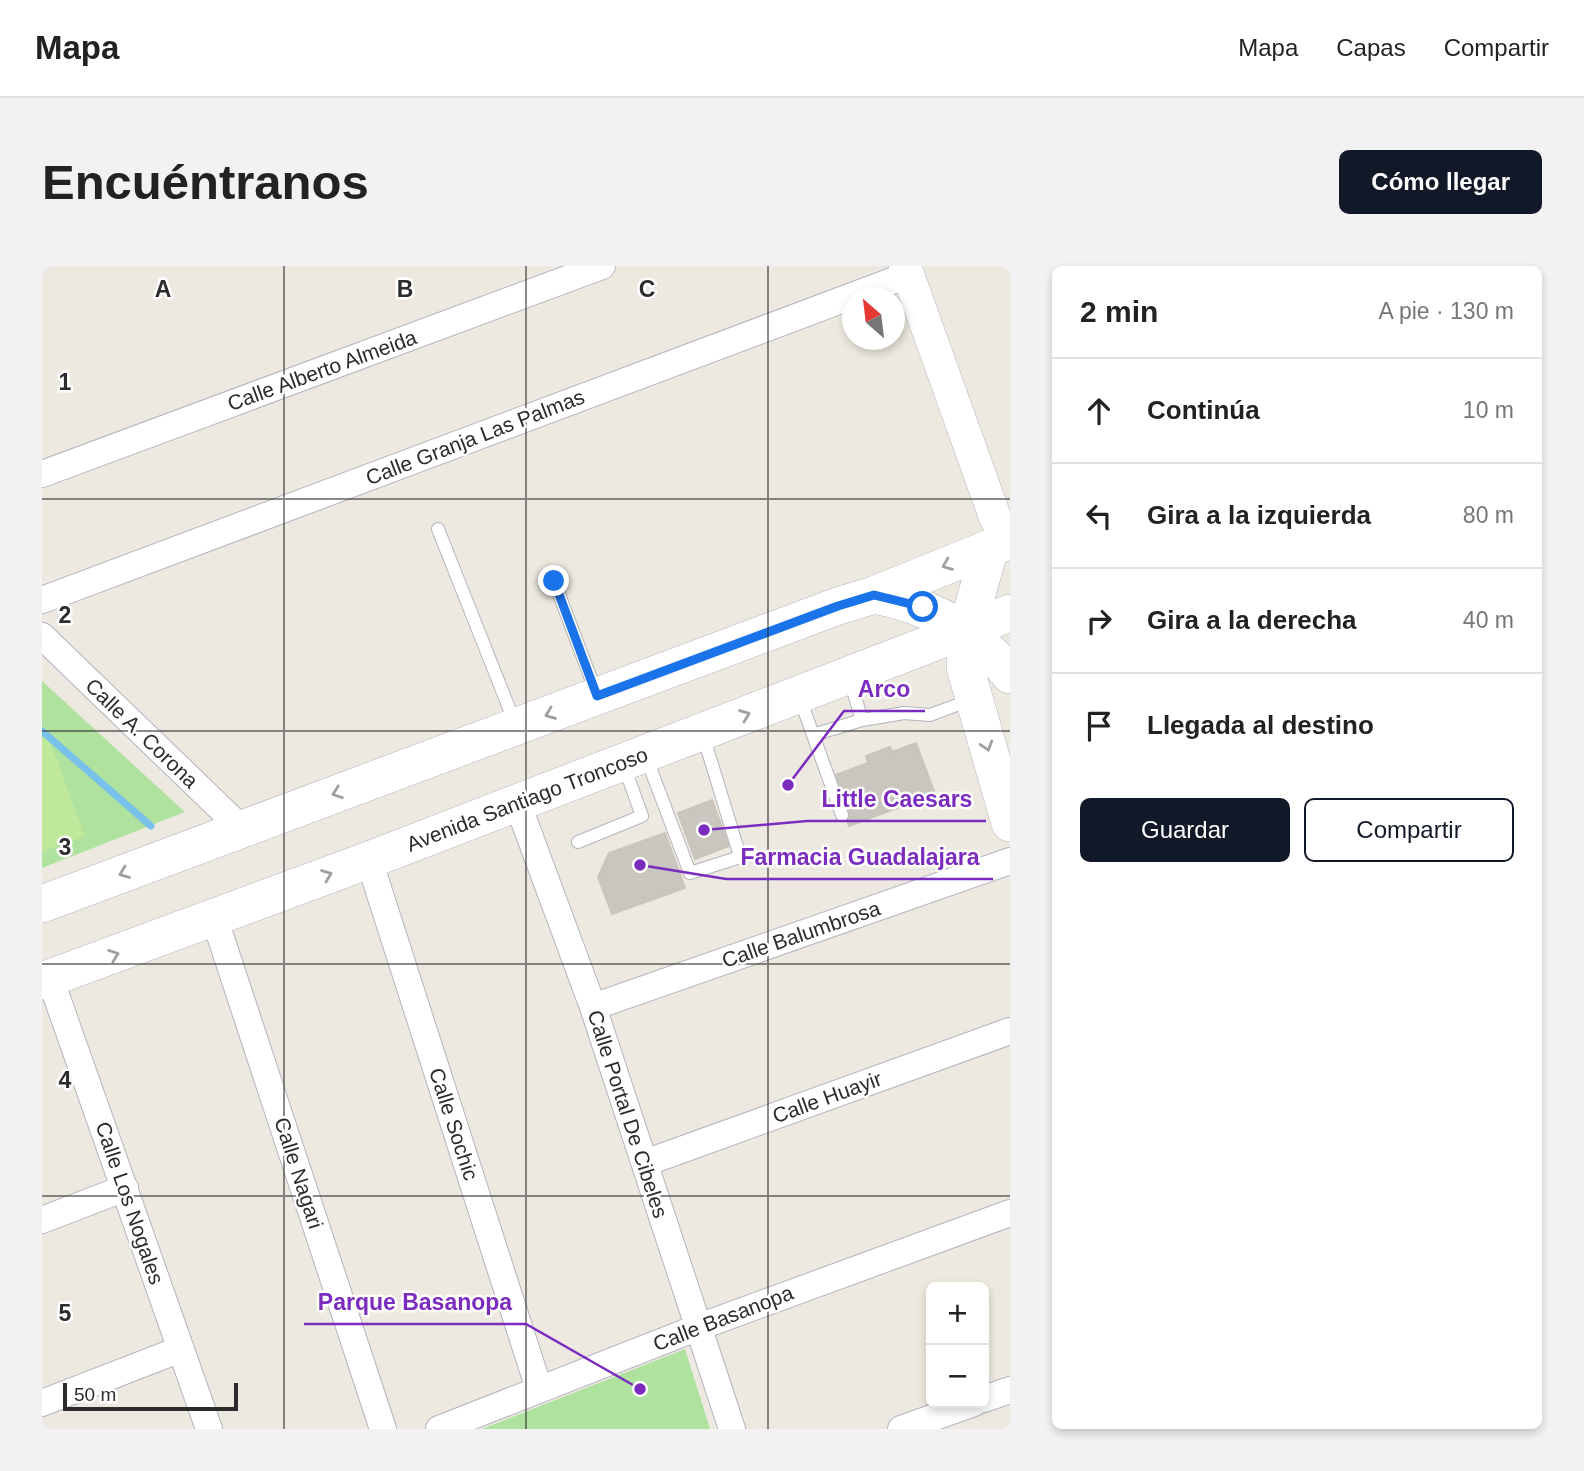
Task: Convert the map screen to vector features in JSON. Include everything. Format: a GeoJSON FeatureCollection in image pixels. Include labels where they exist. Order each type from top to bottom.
{"type":"FeatureCollection","features":[{"type":"Feature","properties":{"kind":"main road"},"geometry":{"type":"LineString","coordinates":[[42,904],[838,606],[874,595],[1000,537]]}},
{"type":"Feature","properties":{"kind":"main road"},"geometry":{"type":"LineString","coordinates":[[1000,537],[1010,613]]}},
{"type":"Feature","properties":{"kind":"main road"},"geometry":{"type":"LineString","coordinates":[[1000,537],[967,632],[965,667],[1010,823]]}},
{"type":"Feature","properties":{"kind":"main road"},"geometry":{"type":"LineString","coordinates":[[874,595],[923,607],[967,632],[990,651],[1010,675]]}},
{"type":"Feature","properties":{"kind":"main road","name":"Avenida Santiago Troncoso"},"geometry":{"type":"LineString","coordinates":[[46,980],[369,860],[848,675],[967,632],[1010,613]]}},
{"type":"Feature","properties":{"kind":"street","name":"Calle Alberto Almeida"},"geometry":{"type":"LineString","coordinates":[[42,474],[602,266]]}},
{"type":"Feature","properties":{"kind":"street"},"geometry":{"type":"LineString","coordinates":[[906,270],[1000,537]]}},
{"type":"Feature","properties":{"kind":"street","name":"Calle Granja Las Palmas"},"geometry":{"type":"LineString","coordinates":[[42,600],[906,270]]}},
{"type":"Feature","properties":{"kind":"street","name":"Calle A. Corona"},"geometry":{"type":"LineString","coordinates":[[42,636],[242,829]]}},
{"type":"Feature","properties":{"kind":"street","name":"Calle Portal De Cibeles"},"geometry":{"type":"LineString","coordinates":[[517,802],[593,1007],[732,1429]]}},
{"type":"Feature","properties":{"kind":"street","name":"Calle Sochic"},"geometry":{"type":"LineString","coordinates":[[369,860],[539,1390]]}},
{"type":"Feature","properties":{"kind":"street","name":"Calle Balumbrosa"},"geometry":{"type":"LineString","coordinates":[[593,1007],[1010,860]]}},
{"type":"Feature","properties":{"kind":"street","name":"Calle Nagari"},"geometry":{"type":"LineString","coordinates":[[214,917],[383,1429]]}},
{"type":"Feature","properties":{"kind":"street","name":"Calle Los Nogales"},"geometry":{"type":"LineString","coordinates":[[46,980],[125,1188],[209,1429]]}},
{"type":"Feature","properties":{"kind":"street","name":"Calle Huayir"},"geometry":{"type":"LineString","coordinates":[[645,1163],[1010,1031]]}},
{"type":"Feature","properties":{"kind":"street"},"geometry":{"type":"LineString","coordinates":[[42,1220],[125,1188]]}},
{"type":"Feature","properties":{"kind":"street","name":"Calle Basanopa"},"geometry":{"type":"LineString","coordinates":[[439,1429],[699,1326],[1010,1213]]}},
{"type":"Feature","properties":{"kind":"street"},"geometry":{"type":"LineString","coordinates":[[42,1403],[181,1349]]}},
{"type":"Feature","properties":{"kind":"street"},"geometry":{"type":"LineString","coordinates":[[989,1397],[1010,1390]]}},
{"type":"Feature","properties":{"kind":"street"},"geometry":{"type":"LineString","coordinates":[[901,1429],[960,1408]]}},
{"type":"Feature","properties":{"kind":"lane"},"geometry":{"type":"LineString","coordinates":[[438,529],[516,726]]}},
{"type":"Feature","properties":{"kind":"lane"},"geometry":{"type":"LineString","coordinates":[[554,581],[597,696]]}},
{"type":"Feature","properties":{"kind":"lane"},"geometry":{"type":"LineString","coordinates":[[848,675],[862,720]]}},
{"type":"Feature","properties":{"kind":"lane"},"geometry":{"type":"LineString","coordinates":[[799,694],[842,815]]}},
{"type":"Feature","properties":{"kind":"lane"},"geometry":{"type":"LineString","coordinates":[[813,735],[862,720],[904,713],[930,715],[973,699]]}},
{"type":"Feature","properties":{"kind":"lane"},"geometry":{"type":"LineString","coordinates":[[634,758],[690,873],[737,858],[739,853],[702,731]]}},
{"type":"Feature","properties":{"kind":"lane"},"geometry":{"type":"LineString","coordinates":[[578,842],[642,816],[634,758]]}},
{"type":"Feature","properties":{"kind":"green space"},"geometry":{"type":"Polygon","coordinates":[[[42,681],[185,812],[42,868],[42,681]]]}},
{"type":"Feature","properties":{"kind":"green space"},"geometry":{"type":"Polygon","coordinates":[[[48,736],[85,836],[42,852],[42,738],[48,736]]]}},
{"type":"Feature","properties":{"kind":"green space"},"geometry":{"type":"Polygon","coordinates":[[[685,1349],[710,1429],[482,1429],[685,1349]]]}},
{"type":"Feature","properties":{"kind":"building"},"geometry":{"type":"Polygon","coordinates":[[[916,743],[935,794],[849,826],[830,777],[868,763],[866,756],[890,747],[892,752],[916,743]]]}},
{"type":"Feature","properties":{"kind":"building"},"geometry":{"type":"Polygon","coordinates":[[[712,800],[729,846],[695,859],[678,813],[712,800]]]}},
{"type":"Feature","properties":{"kind":"building"},"geometry":{"type":"Polygon","coordinates":[[[665,833],[685,888],[612,914],[598,877],[609,853],[665,833]]]}},
{"type":"Feature","properties":{"kind":"waterway"},"geometry":{"type":"LineString","coordinates":[[42,731],[151,826]]}},
{"type":"Feature","properties":{"kind":"place","name":"Arco"},"geometry":{"type":"Point","coordinates":[788,785]}},
{"type":"Feature","properties":{"kind":"place","name":"Little Caesars"},"geometry":{"type":"Point","coordinates":[704,830]}},
{"type":"Feature","properties":{"kind":"place","name":"Farmacia Guadalajara"},"geometry":{"type":"Point","coordinates":[640,865]}},
{"type":"Feature","properties":{"kind":"place","name":"Parque Basanopa"},"geometry":{"type":"Point","coordinates":[640,1389]}},
{"type":"Feature","properties":{"kind":"route"},"geometry":{"type":"LineString","coordinates":[[554,581],[597,696],[874,595],[923,607]]}}]}
